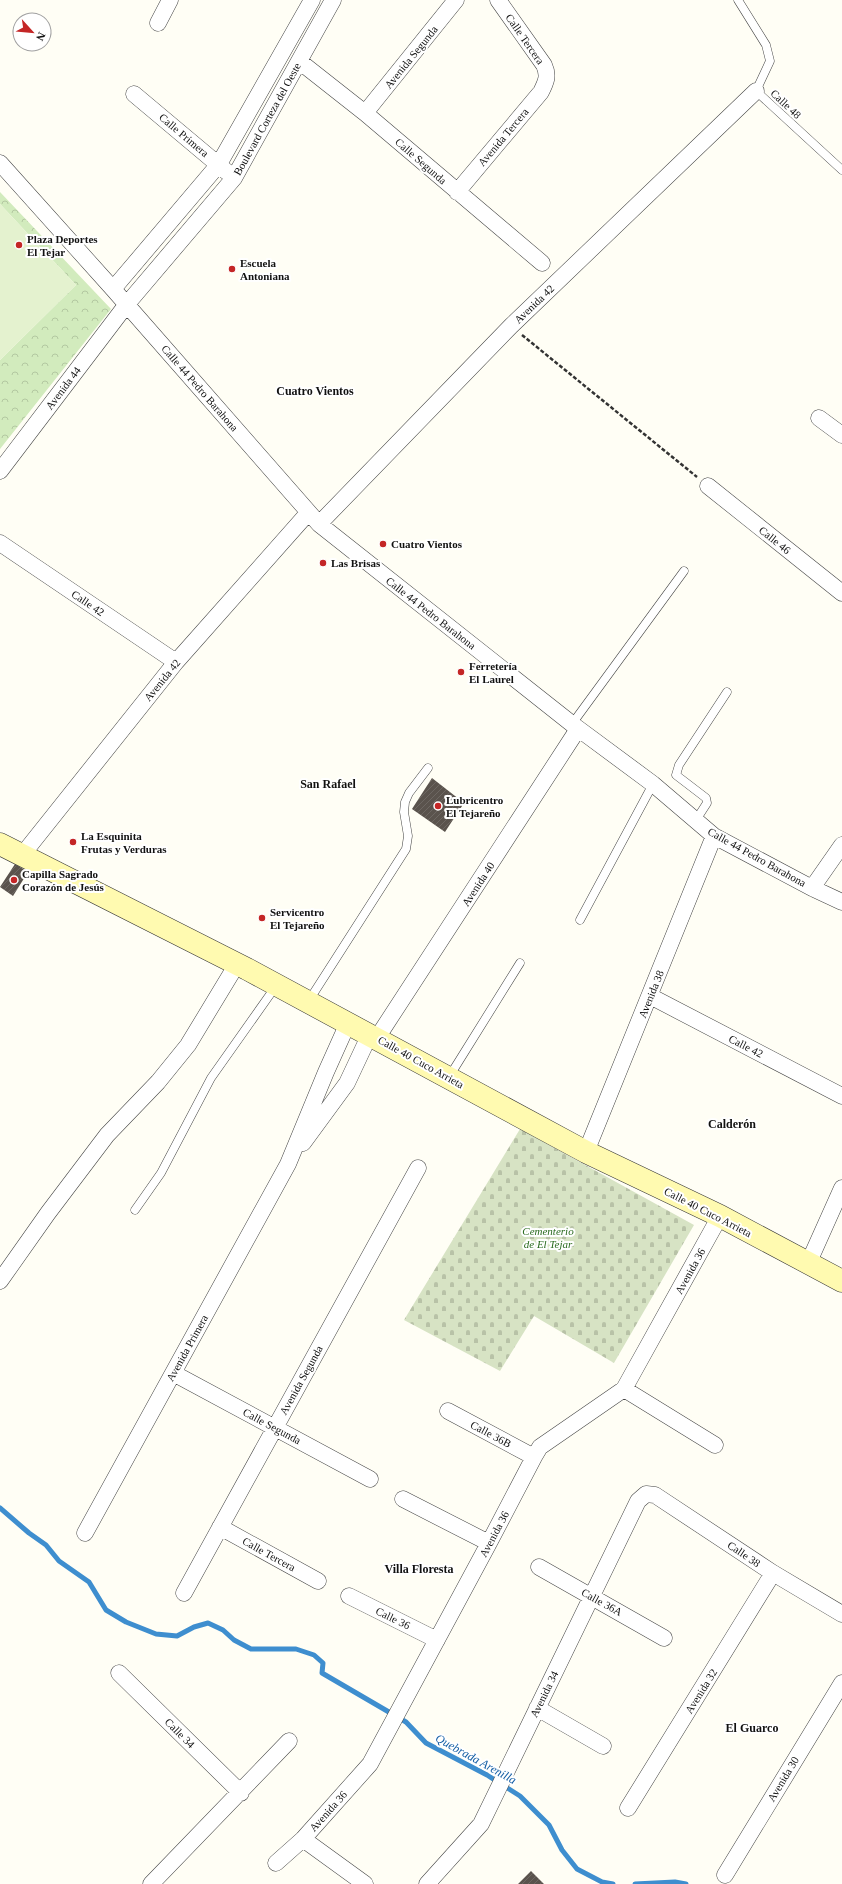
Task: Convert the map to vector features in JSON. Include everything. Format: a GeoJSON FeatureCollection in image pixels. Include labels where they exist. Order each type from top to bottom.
{"type":"FeatureCollection","features":[{"type":"Feature","properties":{"kind":"main road","name":"Calle 40 Cuco Arrieta"},"geometry":{"type":"LineString","coordinates":[[0,844],[23,854],[374,1036],[586,1152],[720,1216],[842,1281]]}},
{"type":"Feature","properties":{"kind":"street"},"geometry":{"type":"LineString","coordinates":[[158,23],[170,0]]}},
{"type":"Feature","properties":{"kind":"street","name":"Boulevard Corteza del Oeste"},"geometry":{"type":"LineString","coordinates":[[113,289],[219,164],[312,0]]}},
{"type":"Feature","properties":{"kind":"street","name":"Boulevard Corteza del Oeste"},"geometry":{"type":"LineString","coordinates":[[127,304],[234,178],[333,0]]}},
{"type":"Feature","properties":{"kind":"street","name":"Avenida Segunda"},"geometry":{"type":"LineString","coordinates":[[365,113],[456,0]]}},
{"type":"Feature","properties":{"kind":"street","name":"Calle Tercera"},"geometry":{"type":"LineString","coordinates":[[498,0],[544,65],[547,72],[546,81]]}},
{"type":"Feature","properties":{"kind":"street","name":"Calle Segunda"},"geometry":{"type":"LineString","coordinates":[[299,62],[365,113],[542,263]]}},
{"type":"Feature","properties":{"kind":"street","name":"Avenida Tercera"},"geometry":{"type":"LineString","coordinates":[[457,192],[541,92],[546,81]]}},
{"type":"Feature","properties":{"kind":"street","name":"Avenida 42"},"geometry":{"type":"LineString","coordinates":[[23,854],[176,662],[314,519],[511,326],[756,91]]}},
{"type":"Feature","properties":{"kind":"street","name":"Calle Primera"},"geometry":{"type":"LineString","coordinates":[[134,94],[234,178]]}},
{"type":"Feature","properties":{"kind":"street","name":"Calle 44 Pedro Barahona"},"geometry":{"type":"LineString","coordinates":[[0,163],[127,304],[314,519],[575,727],[653,784],[714,836],[812,888],[842,902]]}},
{"type":"Feature","properties":{"kind":"street","name":"Avenida 44"},"geometry":{"type":"LineString","coordinates":[[0,471],[127,304]]}},
{"type":"Feature","properties":{"kind":"street"},"geometry":{"type":"LineString","coordinates":[[819,418],[842,435]]}},
{"type":"Feature","properties":{"kind":"street","name":"Calle 46"},"geometry":{"type":"LineString","coordinates":[[708,486],[842,593]]}},
{"type":"Feature","properties":{"kind":"street","name":"Calle 42"},"geometry":{"type":"LineString","coordinates":[[0,543],[176,662]]}},
{"type":"Feature","properties":{"kind":"street","name":"Avenida 40"},"geometry":{"type":"LineString","coordinates":[[374,1036],[575,727]]}},
{"type":"Feature","properties":{"kind":"street","name":"Avenida 38"},"geometry":{"type":"LineString","coordinates":[[586,1152],[714,836]]}},
{"type":"Feature","properties":{"kind":"street"},"geometry":{"type":"LineString","coordinates":[[812,888],[842,844]]}},
{"type":"Feature","properties":{"kind":"street"},"geometry":{"type":"LineString","coordinates":[[0,1281],[48,1213],[107,1136],[158,1082],[188,1045],[237,964]]}},
{"type":"Feature","properties":{"kind":"street","name":"Calle 42"},"geometry":{"type":"LineString","coordinates":[[650,996],[842,1096]]}},
{"type":"Feature","properties":{"kind":"street","name":"Avenida Primera"},"geometry":{"type":"LineString","coordinates":[[85,1533],[288,1164],[348,1023]]}},
{"type":"Feature","properties":{"kind":"street","name":"Avenida Primera"},"geometry":{"type":"LineString","coordinates":[[288,1164],[346,1083],[374,1036]]}},
{"type":"Feature","properties":{"kind":"street","name":"Avenida Segunda"},"geometry":{"type":"LineString","coordinates":[[184,1593],[418,1168]]}},
{"type":"Feature","properties":{"kind":"street"},"geometry":{"type":"LineString","coordinates":[[808,1264],[842,1188]]}},
{"type":"Feature","properties":{"kind":"street","name":"Avenida 36"},"geometry":{"type":"LineString","coordinates":[[276,1863],[304,1839],[370,1764],[540,1447],[624,1389],[720,1216]]}},
{"type":"Feature","properties":{"kind":"street","name":"Calle Segunda"},"geometry":{"type":"LineString","coordinates":[[173,1373],[370,1480]]}},
{"type":"Feature","properties":{"kind":"street"},"geometry":{"type":"LineString","coordinates":[[624,1389],[715,1445]]}},
{"type":"Feature","properties":{"kind":"street","name":"Calle 36B"},"geometry":{"type":"LineString","coordinates":[[448,1411],[534,1457]]}},
{"type":"Feature","properties":{"kind":"street","name":"Calle 38"},"geometry":{"type":"LineString","coordinates":[[646,1494],[655,1495],[773,1573],[842,1614]]}},
{"type":"Feature","properties":{"kind":"street","name":"Avenida 34"},"geometry":{"type":"LineString","coordinates":[[428,1884],[481,1824],[638,1501],[646,1494]]}},
{"type":"Feature","properties":{"kind":"street"},"geometry":{"type":"LineString","coordinates":[[403,1499],[489,1543]]}},
{"type":"Feature","properties":{"kind":"street","name":"Calle Tercera"},"geometry":{"type":"LineString","coordinates":[[220,1527],[318,1580]]}},
{"type":"Feature","properties":{"kind":"street","name":"Calle 36A"},"geometry":{"type":"LineString","coordinates":[[539,1567],[664,1638]]}},
{"type":"Feature","properties":{"kind":"street","name":"Avenida 32"},"geometry":{"type":"LineString","coordinates":[[628,1808],[773,1573]]}},
{"type":"Feature","properties":{"kind":"street","name":"Calle 36"},"geometry":{"type":"LineString","coordinates":[[349,1596],[437,1640]]}},
{"type":"Feature","properties":{"kind":"street","name":"Calle 34"},"geometry":{"type":"LineString","coordinates":[[120,1673],[241,1792]]}},
{"type":"Feature","properties":{"kind":"street","name":"Avenida 30"},"geometry":{"type":"LineString","coordinates":[[725,1875],[842,1683]]}},
{"type":"Feature","properties":{"kind":"street"},"geometry":{"type":"LineString","coordinates":[[537,1708],[603,1746]]}},
{"type":"Feature","properties":{"kind":"street"},"geometry":{"type":"LineString","coordinates":[[151,1884],[289,1741]]}},
{"type":"Feature","properties":{"kind":"street"},"geometry":{"type":"LineString","coordinates":[[304,1839],[365,1884]]}},
{"type":"Feature","properties":{"kind":"lane","name":"Calle 48"},"geometry":{"type":"LineString","coordinates":[[738,0],[766,45],[770,61],[756,91],[842,170]]}},
{"type":"Feature","properties":{"kind":"lane"},"geometry":{"type":"LineString","coordinates":[[575,727],[684,571]]}},
{"type":"Feature","properties":{"kind":"lane"},"geometry":{"type":"LineString","coordinates":[[696,820],[707,803],[706,798],[676,775],[679,765],[728,692]]}},
{"type":"Feature","properties":{"kind":"lane"},"geometry":{"type":"LineString","coordinates":[[308,1002],[406,849],[408,836],[404,812],[405,802],[409,792],[428,768]]}},
{"type":"Feature","properties":{"kind":"lane"},"geometry":{"type":"LineString","coordinates":[[580,920],[653,784]]}},
{"type":"Feature","properties":{"kind":"lane"},"geometry":{"type":"LineString","coordinates":[[448,1077],[520,963]]}},
{"type":"Feature","properties":{"kind":"lane"},"geometry":{"type":"LineString","coordinates":[[135,1210],[161,1174],[211,1078],[276,985]]}},
{"type":"Feature","properties":{"kind":"path"},"geometry":{"type":"LineString","coordinates":[[511,326],[708,486]]}},
{"type":"Feature","properties":{"kind":"green space"},"geometry":{"type":"Polygon","coordinates":[[[0,192],[111,309],[0,449],[0,360],[76,285],[0,204],[0,192]]]}},
{"type":"Feature","properties":{"kind":"green space","name":"Plaza Deportes El Tejar"},"geometry":{"type":"Polygon","coordinates":[[[0,204],[76,285],[0,360],[0,204]]]}},
{"type":"Feature","properties":{"kind":"green space","name":"Cementerio de El Tejar"},"geometry":{"type":"Polygon","coordinates":[[[520,1129],[694,1225],[614,1363],[534,1316],[500,1371],[404,1320],[520,1129]]]}},
{"type":"Feature","properties":{"kind":"building","name":"Lubricentro El Tejareño"},"geometry":{"type":"Polygon","coordinates":[[[432,778],[464,803],[445,832],[412,809],[432,778]]]}},
{"type":"Feature","properties":{"kind":"building","name":"Capilla Sagrado Corazón de Jesús"},"geometry":{"type":"Polygon","coordinates":[[[15,864],[28,872],[13,896],[0,887],[15,864]]]}},
{"type":"Feature","properties":{"kind":"building"},"geometry":{"type":"Polygon","coordinates":[[[531,1871],[544,1884],[518,1884],[531,1871]]]}},
{"type":"Feature","properties":{"kind":"waterway","name":"Quebrada Arenilla"},"geometry":{"type":"LineString","coordinates":[[0,1508],[29,1533],[46,1545],[59,1561],[89,1582],[106,1610],[126,1622],[156,1634],[177,1636],[194,1627],[208,1623],[223,1630],[234,1640],[251,1649],[296,1649],[314,1655],[323,1663],[322,1673],[406,1722],[426,1743],[487,1775],[520,1796],[549,1825],[562,1850],[577,1869],[602,1882],[613,1884]]}},
{"type":"Feature","properties":{"kind":"waterway","name":"Quebrada Arenilla"},"geometry":{"type":"LineString","coordinates":[[635,1884],[675,1882],[686,1884]]}},
{"type":"Feature","properties":{"kind":"place","name":"Plaza Deportes El Tejar"},"geometry":{"type":"Point","coordinates":[19,245]}},
{"type":"Feature","properties":{"kind":"place","name":"Escuela Antoniana"},"geometry":{"type":"Point","coordinates":[232,269]}},
{"type":"Feature","properties":{"kind":"place","name":"Cuatro Vientos"},"geometry":{"type":"Point","coordinates":[383,544]}},
{"type":"Feature","properties":{"kind":"place","name":"Las Brisas"},"geometry":{"type":"Point","coordinates":[323,563]}},
{"type":"Feature","properties":{"kind":"place","name":"Ferretería El Laurel"},"geometry":{"type":"Point","coordinates":[461,672]}},
{"type":"Feature","properties":{"kind":"place","name":"Lubricentro El Tejareño"},"geometry":{"type":"Point","coordinates":[438,806]}},
{"type":"Feature","properties":{"kind":"place","name":"La Esquinita Frutas y Verduras"},"geometry":{"type":"Point","coordinates":[73,842]}},
{"type":"Feature","properties":{"kind":"place","name":"Capilla Sagrado Corazón de Jesús"},"geometry":{"type":"Point","coordinates":[14,880]}},
{"type":"Feature","properties":{"kind":"place","name":"Servicentro El Tejareño"},"geometry":{"type":"Point","coordinates":[262,918]}},
{"type":"Feature","properties":{"kind":"district","name":"Cuatro Vientos"},"geometry":{"type":"Point","coordinates":[315,391]}},
{"type":"Feature","properties":{"kind":"district","name":"San Rafael"},"geometry":{"type":"Point","coordinates":[328,784]}},
{"type":"Feature","properties":{"kind":"district","name":"Calderón"},"geometry":{"type":"Point","coordinates":[732,1124]}},
{"type":"Feature","properties":{"kind":"district","name":"Villa Floresta"},"geometry":{"type":"Point","coordinates":[419,1569]}},
{"type":"Feature","properties":{"kind":"district","name":"El Guarco"},"geometry":{"type":"Point","coordinates":[752,1728]}}]}
